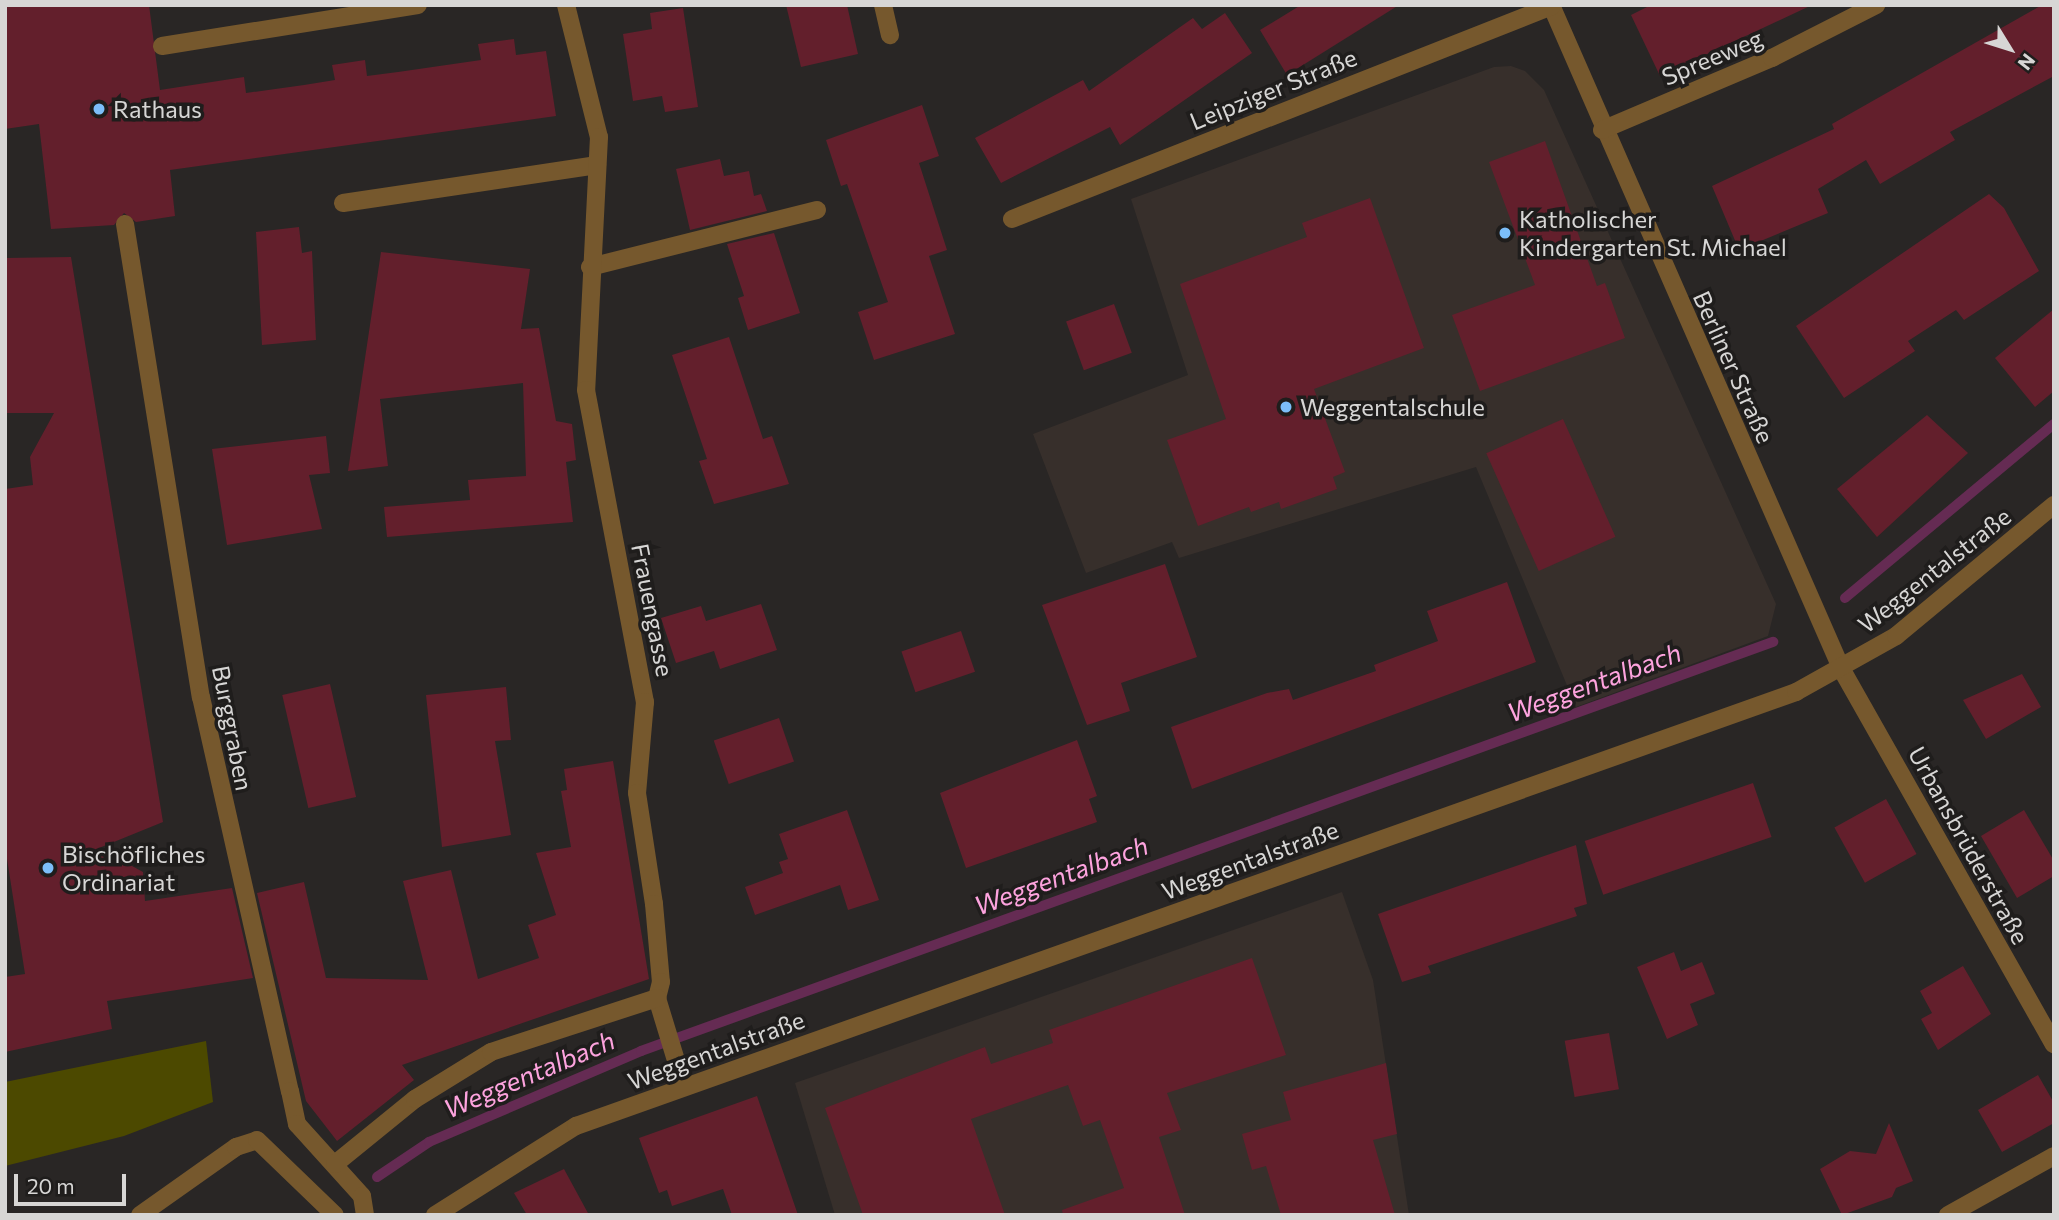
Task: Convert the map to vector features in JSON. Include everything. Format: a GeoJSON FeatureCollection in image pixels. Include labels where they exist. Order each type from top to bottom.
{"type":"FeatureCollection","features":[{"type":"Feature","properties":{"kind":"street"},"geometry":{"type":"LineString","coordinates":[[162,46],[418,5]]}},
{"type":"Feature","properties":{"kind":"street","name":"Frauengasse"},"geometry":{"type":"LineString","coordinates":[[566,5],[598,137],[586,390],[645,702],[637,793],[654,904],[662,982],[657,998],[660,1019],[684,1087]]}},
{"type":"Feature","properties":{"kind":"street"},"geometry":{"type":"LineString","coordinates":[[883,5],[890,35]]}},
{"type":"Feature","properties":{"kind":"street","name":"Spreeweg"},"geometry":{"type":"LineString","coordinates":[[1602,130],[1772,58],[1876,5]]}},
{"type":"Feature","properties":{"kind":"street","name":"Berliner Straße"},"geometry":{"type":"LineString","coordinates":[[1551,6],[1602,130],[1842,670]]}},
{"type":"Feature","properties":{"kind":"street","name":"Leipziger Straße"},"geometry":{"type":"LineString","coordinates":[[1012,219],[1551,6]]}},
{"type":"Feature","properties":{"kind":"street"},"geometry":{"type":"LineString","coordinates":[[343,203],[597,165]]}},
{"type":"Feature","properties":{"kind":"street"},"geometry":{"type":"LineString","coordinates":[[590,267],[817,211]]}},
{"type":"Feature","properties":{"kind":"street","name":"Burggraben"},"geometry":{"type":"LineString","coordinates":[[125,224],[182,593],[222,799],[298,1124],[362,1196],[365,1215]]}},
{"type":"Feature","properties":{"kind":"street","name":"Weggentalstraße"},"geometry":{"type":"LineString","coordinates":[[435,1215],[576,1126],[1796,692],[1842,670],[1896,636],[2054,505]]}},
{"type":"Feature","properties":{"kind":"street","name":"Urbansbrüderstraße"},"geometry":{"type":"LineString","coordinates":[[1842,670],[2054,1044]]}},
{"type":"Feature","properties":{"kind":"street"},"geometry":{"type":"LineString","coordinates":[[335,1164],[415,1098],[491,1052],[657,998]]}},
{"type":"Feature","properties":{"kind":"street"},"geometry":{"type":"LineString","coordinates":[[139,1215],[236,1147],[257,1140],[331,1213]]}},
{"type":"Feature","properties":{"kind":"street"},"geometry":{"type":"LineString","coordinates":[[1948,1215],[2054,1156]]}},
{"type":"Feature","properties":{"kind":"shaded area","name":"Weggentalschule"},"geometry":{"type":"Polygon","coordinates":[[[1511,66],[1525,71],[1544,90],[1776,604],[1768,636],[1576,707],[1476,467],[1179,558],[1172,542],[1086,573],[1033,434],[1188,375],[1131,199],[1494,67],[1511,66]]]}},
{"type":"Feature","properties":{"kind":"shaded area"},"geometry":{"type":"Polygon","coordinates":[[[1342,892],[1373,980],[1409,1215],[835,1215],[795,1083],[1342,892]]]}},
{"type":"Feature","properties":{"kind":"shaded area"},"geometry":{"type":"Polygon","coordinates":[[[206,1041],[213,1102],[124,1136],[5,1166],[5,1082],[206,1041]]]}},
{"type":"Feature","properties":{"kind":"building"},"geometry":{"type":"Polygon","coordinates":[[[5,5],[149,5],[160,90],[244,77],[246,93],[304,85],[335,80],[332,65],[365,60],[367,76],[398,72],[481,60],[478,44],[514,39],[516,55],[546,51],[556,116],[170,170],[175,216],[136,222],[124,213],[114,225],[51,229],[39,124],[5,129],[5,5]]]}},
{"type":"Feature","properties":{"kind":"building"},"geometry":{"type":"Polygon","coordinates":[[[786,5],[847,5],[858,54],[801,67],[786,5]]]}},
{"type":"Feature","properties":{"kind":"building"},"geometry":{"type":"Polygon","coordinates":[[[1301,5],[1399,5],[1287,75],[1260,30],[1301,5]]]}},
{"type":"Feature","properties":{"kind":"building"},"geometry":{"type":"Polygon","coordinates":[[[1651,5],[1812,5],[1660,76],[1631,15],[1651,5]]]}},
{"type":"Feature","properties":{"kind":"building"},"geometry":{"type":"Polygon","coordinates":[[[2042,5],[2054,5],[2054,76],[1950,132],[1955,140],[1880,184],[1866,160],[1818,189],[1828,213],[1739,250],[1712,186],[1834,129],[1832,124],[2042,5]]]}},
{"type":"Feature","properties":{"kind":"building"},"geometry":{"type":"Polygon","coordinates":[[[683,8],[698,107],[665,112],[662,96],[633,101],[623,34],[652,29],[650,13],[683,8]]]}},
{"type":"Feature","properties":{"kind":"building"},"geometry":{"type":"Polygon","coordinates":[[[1225,13],[1252,53],[1120,145],[1110,127],[1001,183],[975,138],[1083,80],[1089,91],[1193,18],[1202,29],[1225,13]]]}},
{"type":"Feature","properties":{"kind":"building"},"geometry":{"type":"Polygon","coordinates":[[[922,105],[939,156],[919,163],[947,250],[929,256],[955,334],[874,360],[858,312],[888,302],[847,184],[841,186],[826,140],[922,105]]]}},
{"type":"Feature","properties":{"kind":"building"},"geometry":{"type":"Polygon","coordinates":[[[1545,141],[1597,286],[1605,283],[1625,338],[1480,391],[1452,315],[1535,285],[1489,162],[1545,141]]]}},
{"type":"Feature","properties":{"kind":"building"},"geometry":{"type":"Polygon","coordinates":[[[720,159],[724,176],[749,171],[754,196],[761,194],[767,211],[690,230],[676,169],[720,159]]]}},
{"type":"Feature","properties":{"kind":"building"},"geometry":{"type":"Polygon","coordinates":[[[1989,194],[2004,208],[2039,271],[1964,320],[1956,310],[1908,341],[1915,351],[1844,398],[1796,326],[1989,194]]]}},
{"type":"Feature","properties":{"kind":"building"},"geometry":{"type":"Polygon","coordinates":[[[1370,198],[1424,348],[1314,389],[1345,472],[1333,477],[1337,489],[1281,509],[1279,502],[1251,512],[1249,507],[1198,526],[1167,440],[1226,419],[1180,284],[1307,237],[1302,223],[1370,198]]]}},
{"type":"Feature","properties":{"kind":"building"},"geometry":{"type":"Polygon","coordinates":[[[299,227],[302,253],[312,251],[316,340],[262,345],[256,232],[299,227]]]}},
{"type":"Feature","properties":{"kind":"building"},"geometry":{"type":"Polygon","coordinates":[[[774,233],[800,313],[748,330],[738,298],[744,296],[727,244],[774,233]]]}},
{"type":"Feature","properties":{"kind":"building"},"geometry":{"type":"Polygon","coordinates":[[[381,252],[530,269],[521,329],[539,328],[556,421],[572,424],[576,460],[566,462],[573,522],[387,537],[384,507],[470,500],[468,480],[526,476],[523,383],[380,399],[388,466],[348,471],[381,252]]]}},
{"type":"Feature","properties":{"kind":"building"},"geometry":{"type":"Polygon","coordinates":[[[71,257],[163,822],[99,848],[143,872],[145,901],[232,888],[253,978],[107,1001],[112,1029],[5,1052],[5,977],[25,974],[5,846],[5,489],[33,485],[30,457],[54,413],[5,413],[5,258],[71,257]]]}},
{"type":"Feature","properties":{"kind":"building"},"geometry":{"type":"Polygon","coordinates":[[[1114,304],[1132,353],[1084,370],[1066,321],[1114,304]]]}},
{"type":"Feature","properties":{"kind":"building"},"geometry":{"type":"Polygon","coordinates":[[[2054,309],[2054,391],[2035,407],[1995,358],[2054,309]]]}},
{"type":"Feature","properties":{"kind":"building"},"geometry":{"type":"Polygon","coordinates":[[[729,337],[763,439],[772,436],[789,484],[714,504],[699,461],[707,459],[672,355],[729,337]]]}},
{"type":"Feature","properties":{"kind":"building"},"geometry":{"type":"Polygon","coordinates":[[[1927,415],[1968,453],[1877,537],[1837,489],[1927,415]]]}},
{"type":"Feature","properties":{"kind":"building"},"geometry":{"type":"Polygon","coordinates":[[[1563,419],[1615,537],[1539,571],[1486,453],[1563,419]]]}},
{"type":"Feature","properties":{"kind":"building"},"geometry":{"type":"Polygon","coordinates":[[[326,436],[330,473],[309,475],[322,529],[227,545],[212,449],[326,436]]]}},
{"type":"Feature","properties":{"kind":"building"},"geometry":{"type":"Polygon","coordinates":[[[1165,564],[1197,657],[1121,683],[1130,711],[1087,725],[1042,605],[1165,564]]]}},
{"type":"Feature","properties":{"kind":"building"},"geometry":{"type":"Polygon","coordinates":[[[1507,582],[1536,662],[1192,789],[1171,727],[1267,693],[1289,689],[1293,700],[1376,671],[1374,665],[1438,641],[1427,611],[1507,582]]]}},
{"type":"Feature","properties":{"kind":"building"},"geometry":{"type":"Polygon","coordinates":[[[761,604],[777,650],[720,669],[714,651],[676,663],[661,618],[701,606],[706,621],[761,604]]]}},
{"type":"Feature","properties":{"kind":"building"},"geometry":{"type":"Polygon","coordinates":[[[961,631],[975,672],[915,692],[901,652],[961,631]]]}},
{"type":"Feature","properties":{"kind":"building"},"geometry":{"type":"Polygon","coordinates":[[[2022,674],[2041,707],[1986,739],[1963,700],[2022,674]]]}},
{"type":"Feature","properties":{"kind":"building"},"geometry":{"type":"Polygon","coordinates":[[[330,684],[356,797],[308,808],[282,695],[330,684]]]}},
{"type":"Feature","properties":{"kind":"building"},"geometry":{"type":"Polygon","coordinates":[[[506,687],[511,740],[495,741],[511,835],[442,847],[426,695],[506,687]]]}},
{"type":"Feature","properties":{"kind":"building"},"geometry":{"type":"Polygon","coordinates":[[[779,718],[794,761],[729,784],[714,740],[779,718]]]}},
{"type":"Feature","properties":{"kind":"building"},"geometry":{"type":"Polygon","coordinates":[[[1077,740],[1097,796],[1089,799],[1097,822],[966,868],[940,793],[1077,740]]]}},
{"type":"Feature","properties":{"kind":"building"},"geometry":{"type":"Polygon","coordinates":[[[613,761],[649,979],[402,1065],[414,1080],[337,1141],[306,1101],[257,893],[304,882],[326,978],[428,980],[403,881],[451,870],[478,979],[539,958],[528,925],[556,915],[536,853],[571,847],[561,791],[567,790],[564,769],[613,761]]]}},
{"type":"Feature","properties":{"kind":"building"},"geometry":{"type":"Polygon","coordinates":[[[1753,783],[1772,837],[1603,895],[1585,841],[1753,783]]]}},
{"type":"Feature","properties":{"kind":"building"},"geometry":{"type":"Polygon","coordinates":[[[1886,799],[1917,854],[1865,883],[1834,828],[1886,799]]]}},
{"type":"Feature","properties":{"kind":"building"},"geometry":{"type":"Polygon","coordinates":[[[847,810],[879,900],[848,910],[840,885],[755,915],[745,887],[783,873],[779,862],[788,859],[779,834],[847,810]]]}},
{"type":"Feature","properties":{"kind":"building"},"geometry":{"type":"Polygon","coordinates":[[[2024,810],[2054,861],[2054,876],[2017,898],[1981,836],[2024,810]]]}},
{"type":"Feature","properties":{"kind":"building"},"geometry":{"type":"Polygon","coordinates":[[[1576,845],[1587,904],[1574,908],[1577,916],[1428,966],[1431,973],[1402,982],[1378,914],[1576,845]]]}},
{"type":"Feature","properties":{"kind":"building"},"geometry":{"type":"Polygon","coordinates":[[[1674,952],[1681,971],[1702,962],[1715,994],[1690,1004],[1698,1025],[1667,1039],[1637,967],[1674,952]]]}},
{"type":"Feature","properties":{"kind":"building"},"geometry":{"type":"Polygon","coordinates":[[[1252,958],[1286,1055],[1167,1093],[1181,1130],[1159,1137],[1185,1215],[1063,1215],[1062,1210],[1124,1188],[1100,1120],[1083,1126],[1068,1085],[971,1119],[1005,1215],[863,1215],[825,1108],[985,1047],[991,1064],[1053,1043],[1049,1030],[1252,958]]]}},
{"type":"Feature","properties":{"kind":"building"},"geometry":{"type":"Polygon","coordinates":[[[1963,966],[1991,1014],[1938,1050],[1921,1019],[1932,1013],[1920,991],[1963,966]]]}},
{"type":"Feature","properties":{"kind":"building"},"geometry":{"type":"Polygon","coordinates":[[[1609,1033],[1619,1089],[1575,1097],[1565,1041],[1609,1033]]]}},
{"type":"Feature","properties":{"kind":"building"},"geometry":{"type":"Polygon","coordinates":[[[1386,1063],[1397,1134],[1373,1140],[1395,1215],[1281,1215],[1266,1166],[1252,1170],[1242,1134],[1291,1120],[1283,1092],[1386,1063]]]}},
{"type":"Feature","properties":{"kind":"building"},"geometry":{"type":"Polygon","coordinates":[[[2038,1075],[2054,1103],[2054,1123],[2002,1152],[1978,1110],[2038,1075]]]}},
{"type":"Feature","properties":{"kind":"building"},"geometry":{"type":"Polygon","coordinates":[[[757,1096],[798,1215],[732,1215],[723,1189],[672,1206],[667,1190],[659,1193],[639,1138],[757,1096]]]}},
{"type":"Feature","properties":{"kind":"building"},"geometry":{"type":"Polygon","coordinates":[[[1889,1123],[1913,1181],[1896,1188],[1892,1197],[1842,1215],[1820,1169],[1850,1151],[1876,1154],[1889,1123]]]}},
{"type":"Feature","properties":{"kind":"building"},"geometry":{"type":"Polygon","coordinates":[[[564,1169],[589,1215],[527,1215],[514,1193],[564,1169]]]}},
{"type":"Feature","properties":{"kind":"waterway","name":"Weggentalbach"},"geometry":{"type":"LineString","coordinates":[[1845,598],[2054,424]]}},
{"type":"Feature","properties":{"kind":"waterway","name":"Weggentalbach"},"geometry":{"type":"LineString","coordinates":[[377,1177],[429,1142],[641,1051],[1773,642]]}},
{"type":"Feature","properties":{"kind":"place","name":"Rathaus"},"geometry":{"type":"Point","coordinates":[99,109]}},
{"type":"Feature","properties":{"kind":"place","name":"Katholischer Kindergarten St. Michael"},"geometry":{"type":"Point","coordinates":[1505,233]}},
{"type":"Feature","properties":{"kind":"place","name":"Weggentalschule"},"geometry":{"type":"Point","coordinates":[1286,407]}},
{"type":"Feature","properties":{"kind":"place","name":"Bischöfliches Ordinariat"},"geometry":{"type":"Point","coordinates":[48,868]}}]}
